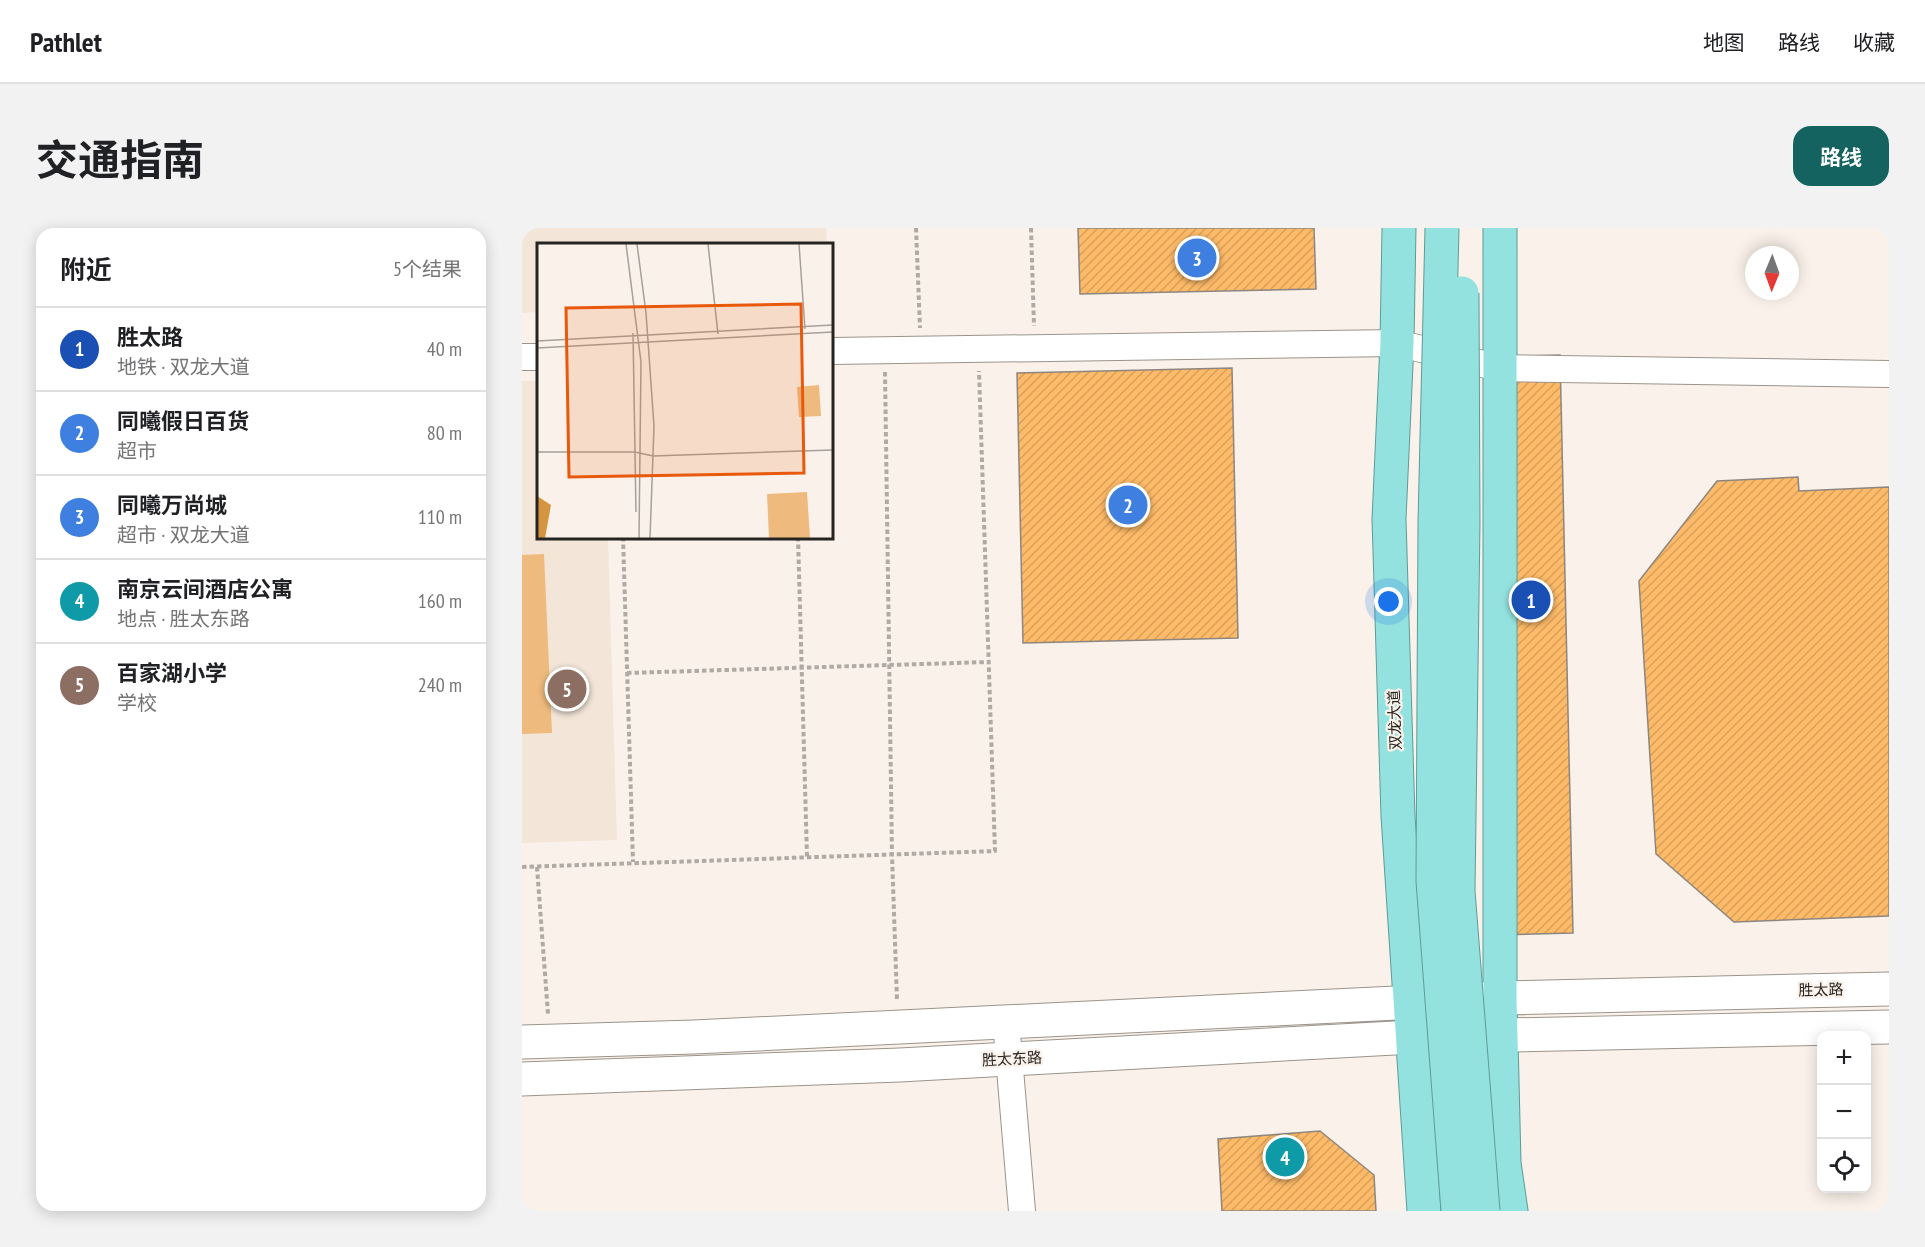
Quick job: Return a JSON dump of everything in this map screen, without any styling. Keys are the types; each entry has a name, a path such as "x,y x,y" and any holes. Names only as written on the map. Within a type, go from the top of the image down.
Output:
{"highway":[{"name":"双龙大道","path":"1400,228 1389,519 1398,816 1424,1211"},
{"path":"1442,228 1435,522 1433,881 1458,1211"},
{"path":"1462,228 1463,523 1458,891 1483,1211"},
{"path":"1500,228 1500,998 1504,1163 1511,1211"}],"main road":[{"name":"胜太路","path":"1500,998 1889,989"},
{"path":"536,1042 898,1028 1500,998"},
{"path":"1502,1035 1889,1027"},
{"name":"胜太东路","path":"522,1079 900,1065 1413,1037 1502,1035"}],"street":[{"path":"832,351 1397,343 1499,368 1889,374"},
{"path":"1006,1022 1022,1211"}],"path":[{"path":"916,228 921,350"},
{"path":"1030,228 1034,348"},
{"path":"522,867 994,851 979,348"},
{"path":"884,350 892,855 898,1028"},
{"path":"623,538 633,862"},
{"path":"798,538 807,857"},
{"path":"627,673 988,662"},
{"path":"536,1042 537,867"}],"shaded area":[{"path":"522,228 826,228 827,243 537,243 537,312 522,313"},
{"path":"522,381 537,381 537,538 608,538 617,840 522,843"},
{"path":"544,554 552,733 522,734 522,555"}],"building":[{"path":"1078,228 1314,228 1316,289 1080,294"},
{"path":"1560,355 1573,933 1498,935 1485,357"},
{"path":"1232,368 1238,638 1023,643 1017,373"},
{"path":"1798,477 1799,491 1889,487 1889,916 1734,922 1656,854 1639,581 1717,481"},
{"path":"1320,1131 1374,1175 1376,1211 1222,1211 1218,1139"}],"place":[{"name":"同曦万尚城","path":"1197,258"},
{"name":"同曦假日百货","path":"1128,505"},
{"name":"胜太路","path":"1531,600"},
{"name":"百家湖小学","path":"567,689"},
{"name":"南京云间酒店公寓","path":"1285,1157"}]}
